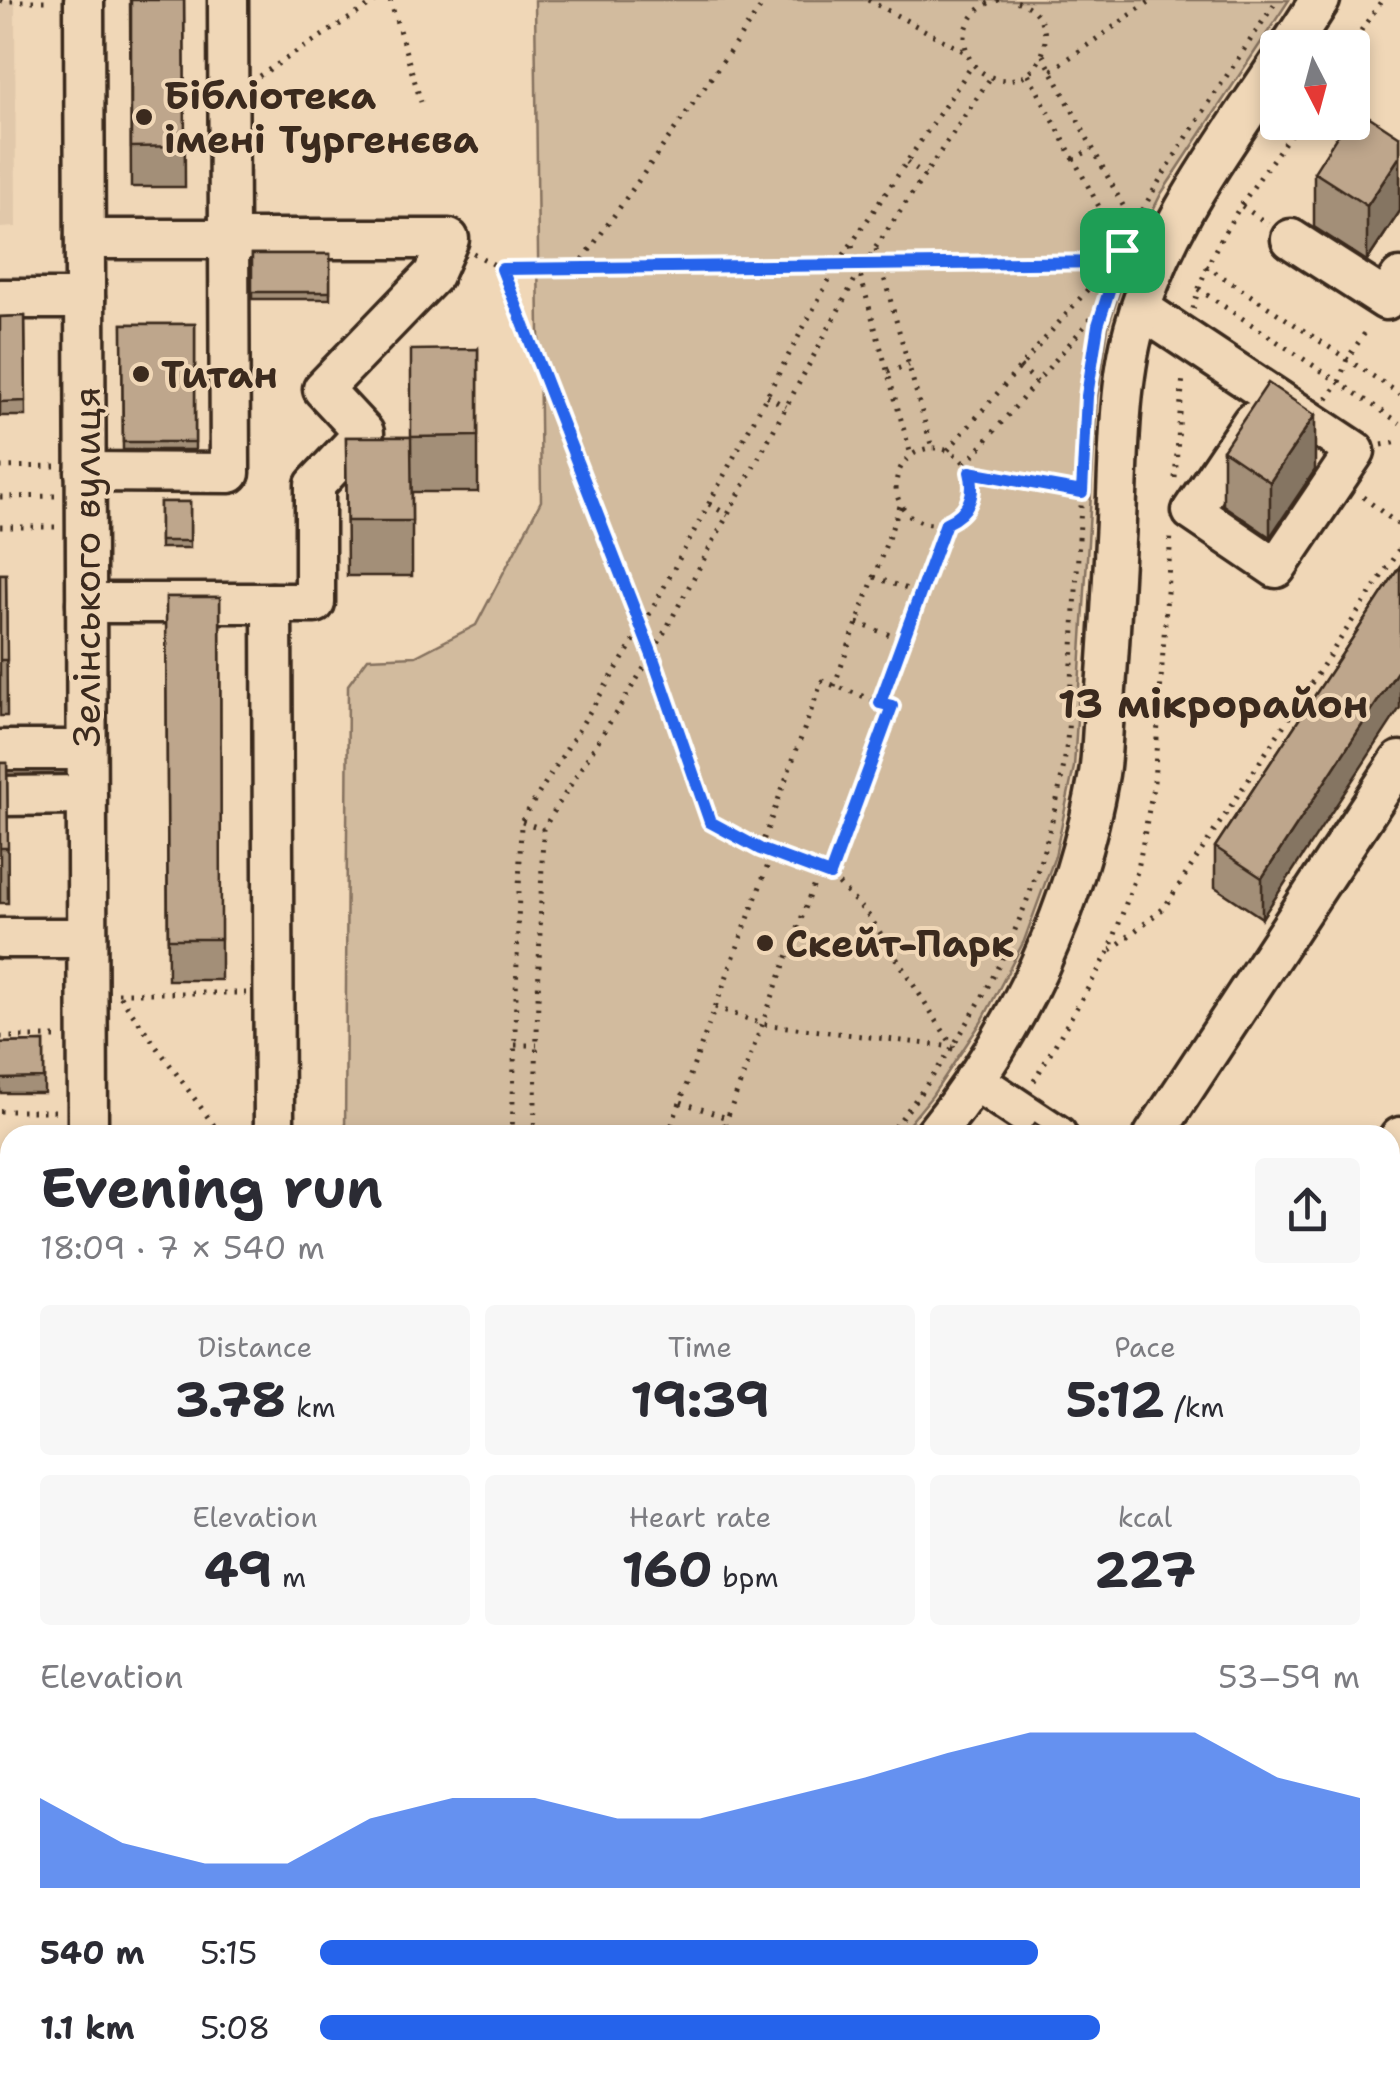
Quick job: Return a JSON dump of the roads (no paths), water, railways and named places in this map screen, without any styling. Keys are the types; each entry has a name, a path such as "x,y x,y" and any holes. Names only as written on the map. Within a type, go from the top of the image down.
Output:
{"street":[{"name":"Зелінського вулиця","path":"84,0 85,299 70,469 86,604 88,1125"},
{"path":"70,469 230,473 228,0"},
{"path":"1301,30 1320,0"},
{"path":"1122,307 1156,261 1184,207 1260,94"},
{"path":"84,239 449,240 398,338 323,389 364,433 315,485 315,603 86,604"},
{"path":"1291,239 1393,290"},
{"path":"0,300 85,299"},
{"path":"1122,307 1270,394 1355,451 1276,568 1192,512 1270,394"},
{"path":"943,1125 1005,1034 1048,951 1079,863 1099,772 1123,400 1133,333 1122,307"},
{"path":"272,603 274,1125"},
{"path":"0,750 86,750"},
{"path":"1161,1125 1400,761"},
{"path":"0,796 86,795"},
{"path":"0,938 87,938"},
{"path":"974,1080 1042,1125"}],"place":[{"name":"Бібліотека імені Тургенєва","path":"144,117"},
{"name":"Титан","path":"141,374"},
{"name":"Скейт-Парк","path":"765,943"}],"district":[{"name":"13 мікрорайон","path":"1213,704"}]}
